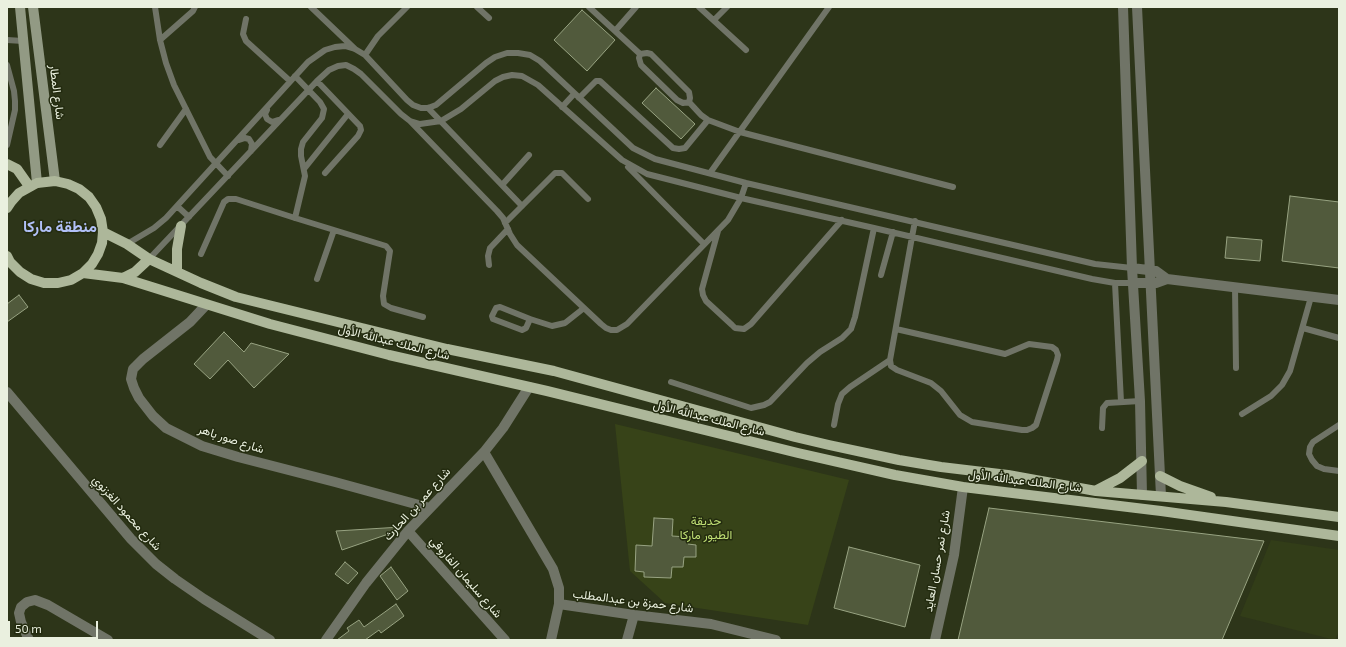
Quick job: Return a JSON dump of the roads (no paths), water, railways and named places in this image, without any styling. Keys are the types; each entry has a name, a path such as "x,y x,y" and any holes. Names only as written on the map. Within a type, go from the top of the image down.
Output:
{"main road":[{"path":"7,164 17,169 33,185"},
{"path":"7,208 19,193 33,185 55,181 68,184 79,189 89,197 96,207 101,219 103,232 102,243 92,264 72,280 58,283 44,283 31,279 20,272 10,262 7,256"},
{"path":"177,272 177,249 181,226"},
{"name":"شارع الملك عبدالله الأول","path":"103,232 126,244 149,259 177,272 214,288 259,303 447,349 554,370 802,439 899,460 1008,474 1096,491 1226,502 1339,517"},
{"path":"123,278 135,272 149,259"},
{"name":"شارع الملك عبدالله الأول","path":"83,272 123,278 270,324 382,353 895,475 963,487 1142,509 1339,536"},
{"path":"1096,491 1120,478 1142,461"},
{"path":"1160,476 1180,486 1226,502"},
{"path":"1142,495 1142,509"},
{"path":"1161,496 1161,512"}],"street":[{"path":"20,7 33,185"},
{"name":"شارع المطار","path":"33,7 55,181"},
{"path":"1122,7 1132,268 1140,401 1142,495"},
{"path":"1137,7 1161,496"},
{"path":"1132,268 1156,271 1167,279"},
{"path":"1133,282 1150,283 1167,279 1339,300"},
{"name":"شارع صور باهر","path":"206,305 190,322 143,358 134,369 132,379 134,388 139,398 157,420 166,428 196,443 231,455 430,508"},
{"name":"شارع عمر بن الحارث","path":"326,640 366,584 408,531 484,452 503,428 529,387"},
{"name":"شارع محمود الغزنوي","path":"7,392 131,539 156,564 204,599 270,640"},
{"path":"1140,401 1156,400"},
{"name":"شارع حمزة بن عبدالمطلب","path":"484,452 553,569 559,588 559,604 711,624 776,640"},
{"name":"شارع نمر حسان العايد","path":"936,640 954,555 963,487"},
{"name":"شارع سليمان الفاروقي","path":"408,531 504,640"},
{"path":"29,640 21,622 19,613 21,607 27,602 35,600 48,605 108,640"},
{"path":"551,640 559,604"},
{"path":"627,640 634,615"}],"lane":[{"path":"155,7 160,40 174,85 206,149 216,164 228,176"},
{"path":"160,40 193,11 195,7"},
{"path":"311,7 355,49 365,55 413,105 420,108 428,108 444,100 486,63 496,57 507,53 530,55 540,61 623,140 654,160 1095,264 1132,268"},
{"path":"365,55 378,36 407,7"},
{"path":"477,7 489,18"},
{"path":"589,7 640,54"},
{"path":"615,31 636,7"},
{"path":"699,7 746,50"},
{"path":"714,20 727,7"},
{"path":"710,173 829,7"},
{"path":"246,19 243,34 246,41 290,81"},
{"path":"7,40 23,41"},
{"path":"126,244 154,228 177,206 238,141 308,62 325,50 335,47 345,46 355,49"},
{"path":"640,54 647,53 653,57 689,92 689,102 708,120 740,132 954,187"},
{"path":"640,54 639,58 641,65 677,100 683,103 689,102"},
{"path":"7,65 14,92 15,110 7,145"},
{"path":"149,259 308,89 329,70 338,66 346,65 354,69 410,121 497,211 517,245 606,328 611,330 622,328 728,220 741,198 746,182"},
{"path":"410,121 420,124 441,121 461,109 495,81 512,75 522,76 538,85 622,160 704,244"},
{"path":"295,76 323,105 324,114 303,142 301,149 304,169 304,183 295,218"},
{"path":"317,80 360,126 360,133 325,173"},
{"path":"562,107 596,81 600,81 673,148 679,150 685,148 708,120"},
{"path":"268,106 265,114 267,119 272,122 280,119"},
{"path":"160,145 186,108"},
{"path":"428,108 522,206"},
{"path":"304,169 348,114"},
{"path":"238,141 245,138 249,139 252,144 251,151"},
{"path":"502,185 529,155"},
{"path":"622,160 647,174 741,198 842,220 1092,280 1115,283 1133,282"},
{"path":"489,264 488,256 490,248 522,206 552,175 558,172 562,173 588,198"},
{"path":"201,254 224,202 228,199 236,199 386,246 389,248 390,254 383,296 384,304 391,308 423,317"},
{"path":"177,206 189,217"},
{"path":"719,229 702,289 703,295 706,301 716,311 735,328 740,329 748,327 751,324 842,220"},
{"path":"896,329 1006,354 1029,344 1052,347 1056,350 1058,355 1036,424 1027,430 978,424 966,419 936,387 925,380 894,369 890,363 915,221"},
{"path":"671,382 751,408 764,406 770,402 807,363 820,352 842,338 851,329 855,317 874,228"},
{"path":"317,279 334,230"},
{"path":"882,275 893,232"},
{"path":"1115,283 1121,402"},
{"path":"1235,287 1236,368"},
{"path":"1242,414 1271,396 1282,384 1290,371 1311,297"},
{"path":"530,319 526,328 522,330 493,319 492,316 495,309 498,307 552,326 565,323 584,308"},
{"path":"1303,328 1339,338"},
{"path":"834,425 838,404 842,394 890,360"},
{"path":"1102,428 1102,412 1104,405 1110,402 1140,401"},
{"path":"1339,425 1313,442 1309,454 1317,466 1324,469 1339,471"}],"district":[{"name":"منطقة ماركا","path":"60,227"}],"park label":[{"name":"حديقة الطيور ماركا","path":"706,528"}]}
